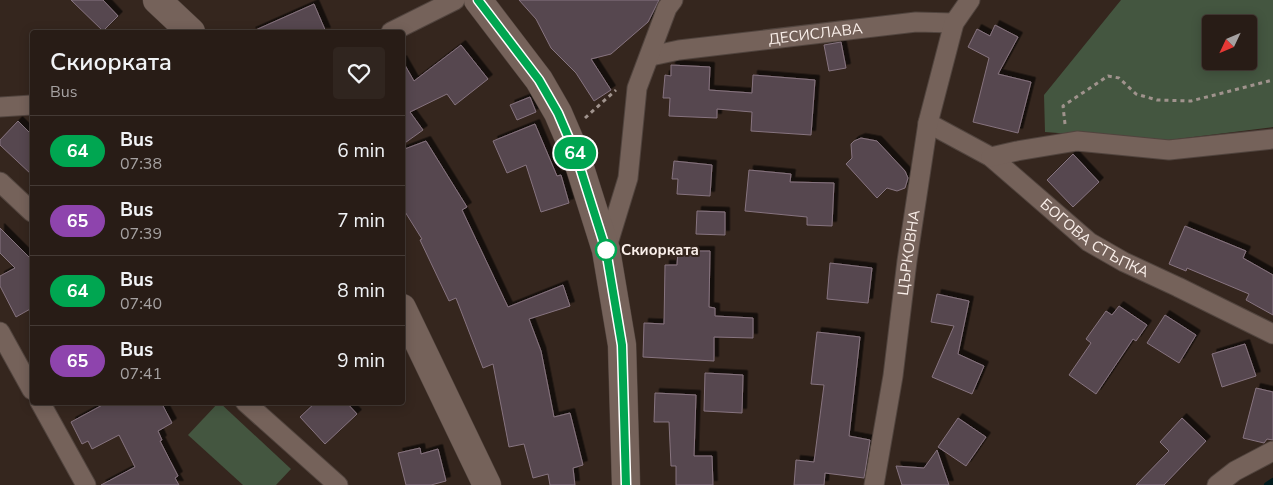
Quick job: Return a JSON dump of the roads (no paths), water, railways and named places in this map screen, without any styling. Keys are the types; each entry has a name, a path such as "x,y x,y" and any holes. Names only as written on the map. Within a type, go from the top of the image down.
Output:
{"main road":[{"path":"157,0 189,30"},
{"path":"478,0 539,80 558,113 576,155 606,250 622,345 626,485"},
{"path":"405,314 488,485"}],"street":[{"path":"395,30 455,0"},
{"path":"606,250 628,178 637,88 672,0"},
{"path":"954,23 970,0"},
{"name":"ДЕСИСЛАВА","path":"651,56 679,50 916,22 954,23"},
{"name":"ЦЪРКОВНА","path":"874,485 893,376 907,261 928,123 954,23"},
{"path":"0,107 30,105"},
{"name":"БОГОВА СТЪПКА","path":"928,123 991,157 1089,242 1124,262 1273,334"},
{"path":"991,157 1077,140 1169,150 1273,140"},
{"path":"0,182 30,210"},
{"path":"0,332 30,386"},
{"path":"42,405 86,485"},
{"path":"249,405 338,485"},
{"path":"1217,485 1235,471 1273,451"}],"waterway":[{"path":"1267,485 1273,481"}],"place":[{"name":"Скиорката","path":"606,250"}]}
